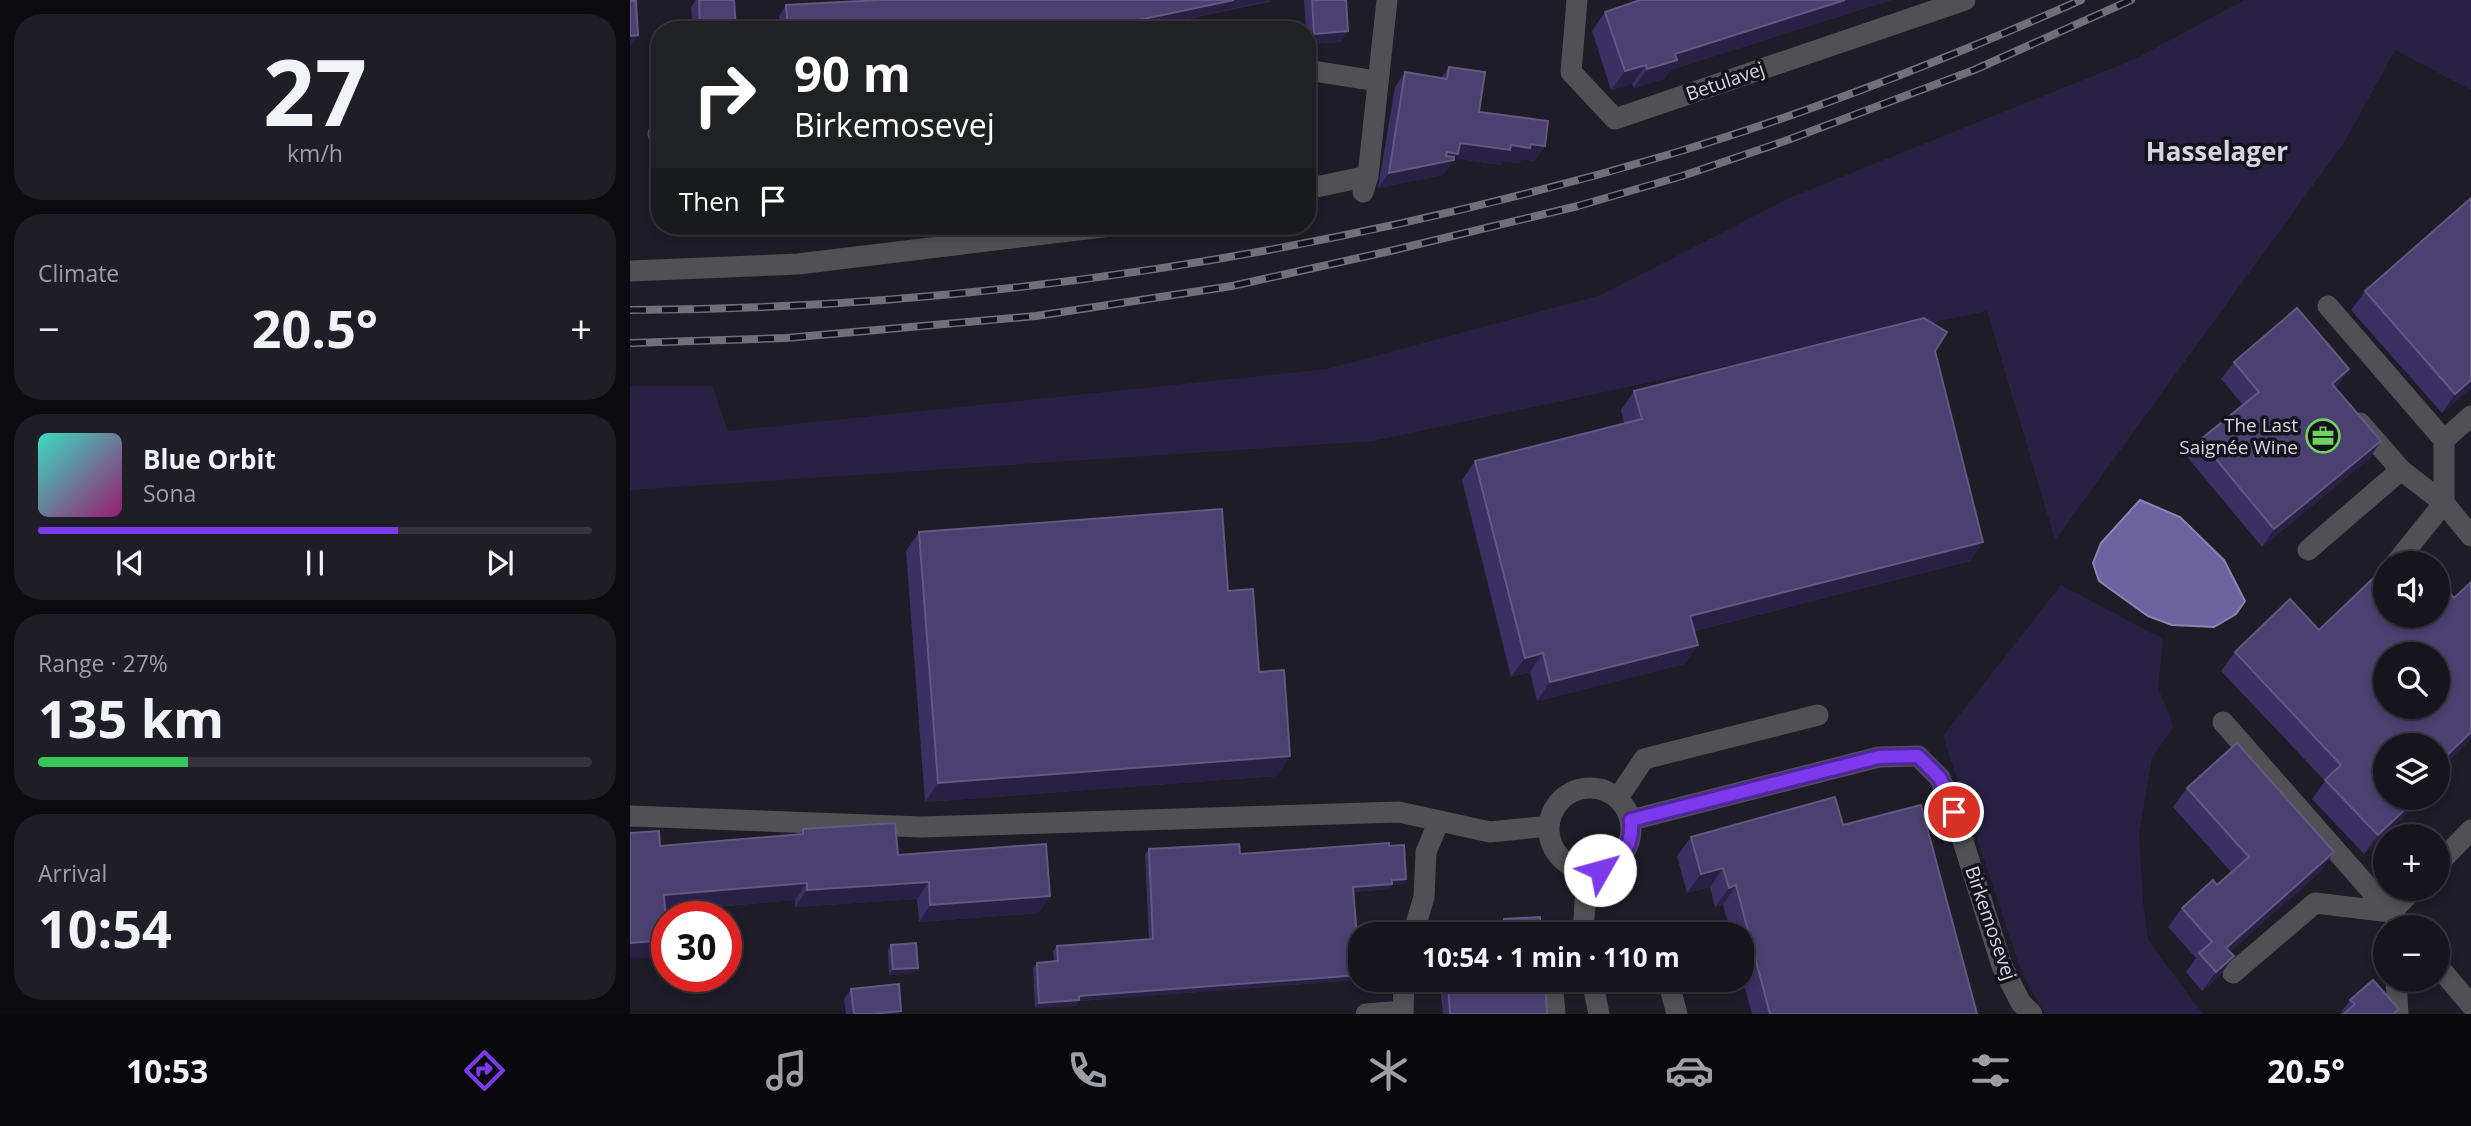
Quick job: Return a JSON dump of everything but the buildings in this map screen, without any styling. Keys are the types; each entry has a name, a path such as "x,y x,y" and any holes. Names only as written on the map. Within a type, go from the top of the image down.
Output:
{"street":[{"path":"1316,188 1366,184 1387,0"},
{"name":"Betulavej","path":"1577,0 1571,72 1615,118 1965,0"},
{"path":"1316,71 1377,81"},
{"path":"630,271 798,264 1037,235"},
{"path":"2328,306 2444,440 2444,503 2405,551"},
{"path":"2345,405 2400,471 2444,503 2471,536"},
{"path":"2444,440 2471,416"},
{"path":"2308,550 2400,471"},
{"path":"1618,798 1644,759 1818,715"},
{"path":"2223,722 2390,915"},
{"name":"Birkemosevej","path":"1631,820 1879,757 1918,756 1940,778 1954,812 2003,966 2021,1003 2032,1014"},
{"path":"1581,788 1607,791 1618,798 1631,820 1629,846 1622,857 1600,870 1574,868 1563,861 1549,839 1552,813 1569,793 1581,788"},
{"path":"630,816 922,827 1399,813 1490,832 1549,826"},
{"path":"1417,922 1424,897 1426,852 1440,821"},
{"path":"2450,852 2471,830"},
{"path":"1584,922 1587,871"},
{"path":"2233,973 2315,903 2373,917"},
{"path":"2450,981 2471,1005"},
{"path":"1366,1014 1403,1012 1404,992"},
{"path":"1553,992 1555,1014"},
{"path":"1594,992 1599,1014"},
{"path":"1671,992 1677,1014"},
{"path":"2397,992 2398,1014"}],"shaded area":[{"path":"2244,0 2471,0 2471,90 2395,50 2345,141 2055,540 1987,311 1373,441 630,490 630,386 712,386 728,431 1327,369 1601,295 1789,198 2135,59"},
{"path":"2140,500 2180,517 2224,560 2245,601 2236,614 2214,627 2172,625 2148,616 2099,581 2093,563 2101,543"},
{"path":"2061,585 2163,639 2158,688 2174,726 2152,758 2139,834 2143,902 2148,940 2203,1014 2045,1014 2022,974 1943,736"}],"railway":[{"path":"630,310 762,307 895,299 1026,286 1158,269 1418,220 1674,153 1778,120 1931,63 2081,0"},
{"path":"630,343 786,338 1036,316 1232,286 1390,251 1578,206 1682,176 1785,141 1974,70 2131,0"}],"place":[{"name":"The Last Saignée Wine","path":"2323,436"}],"district":[{"name":"Hasselager","path":"2217,152"}],"route":[{"path":"1600,870 1622,857 1629,846 1631,820 1879,757 1918,756 1940,778 1954,812"}]}
